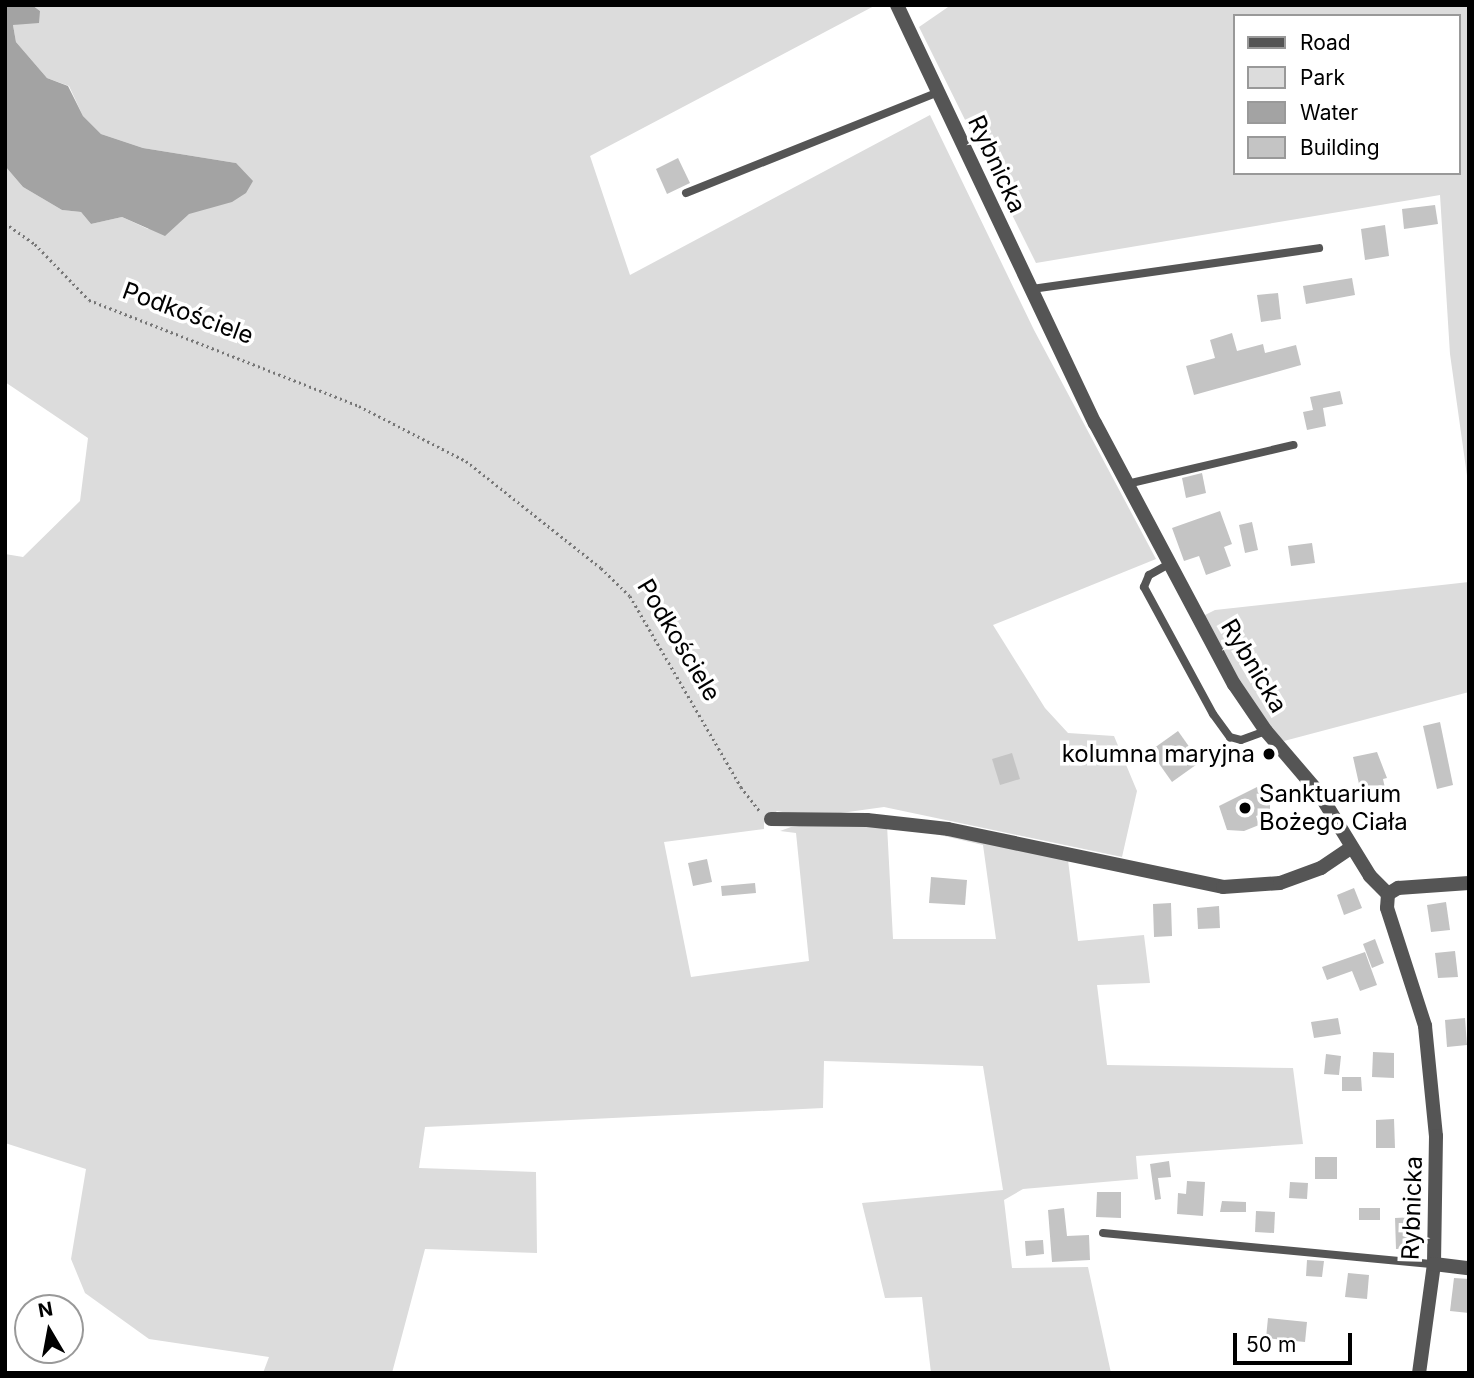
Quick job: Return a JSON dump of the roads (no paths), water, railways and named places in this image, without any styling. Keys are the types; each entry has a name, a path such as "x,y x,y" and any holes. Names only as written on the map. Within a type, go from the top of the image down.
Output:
{"street":[{"name":"Rybnicka","path":"897,5 1127,484 1234,684 1266,731 1292,756 1352,847 1388,894 1388,913 1425,1026 1432,1077 1434,1264 1419,1373"},
{"path":"771,819 867,820 948,829 1234,888 1263,887 1300,876 1352,847"},
{"path":"1388,894 1405,887 1469,883"},
{"path":"1434,1264 1469,1268"}],"lane":[{"path":"686,194 938,92"},
{"path":"1032,289 1319,247"},
{"path":"1127,484 1293,445"},
{"path":"1169,564 1149,575 1144,587 1213,714 1230,737 1241,740 1266,731"},
{"path":"1103,1233 1434,1264"}],"water":[{"path":"5,5 32,5 40,11 39,23 13,25 16,42 47,78 68,86 83,116 101,134 143,148 236,163 253,181 246,193 232,202 189,214 165,236 122,217 91,224 81,212 62,210 23,187 5,166"}],"place":[{"name":"kolumna maryjna","path":"1269,754"},
{"name":"Sanktuarium Bożego Ciała","path":"1245,808"}]}
